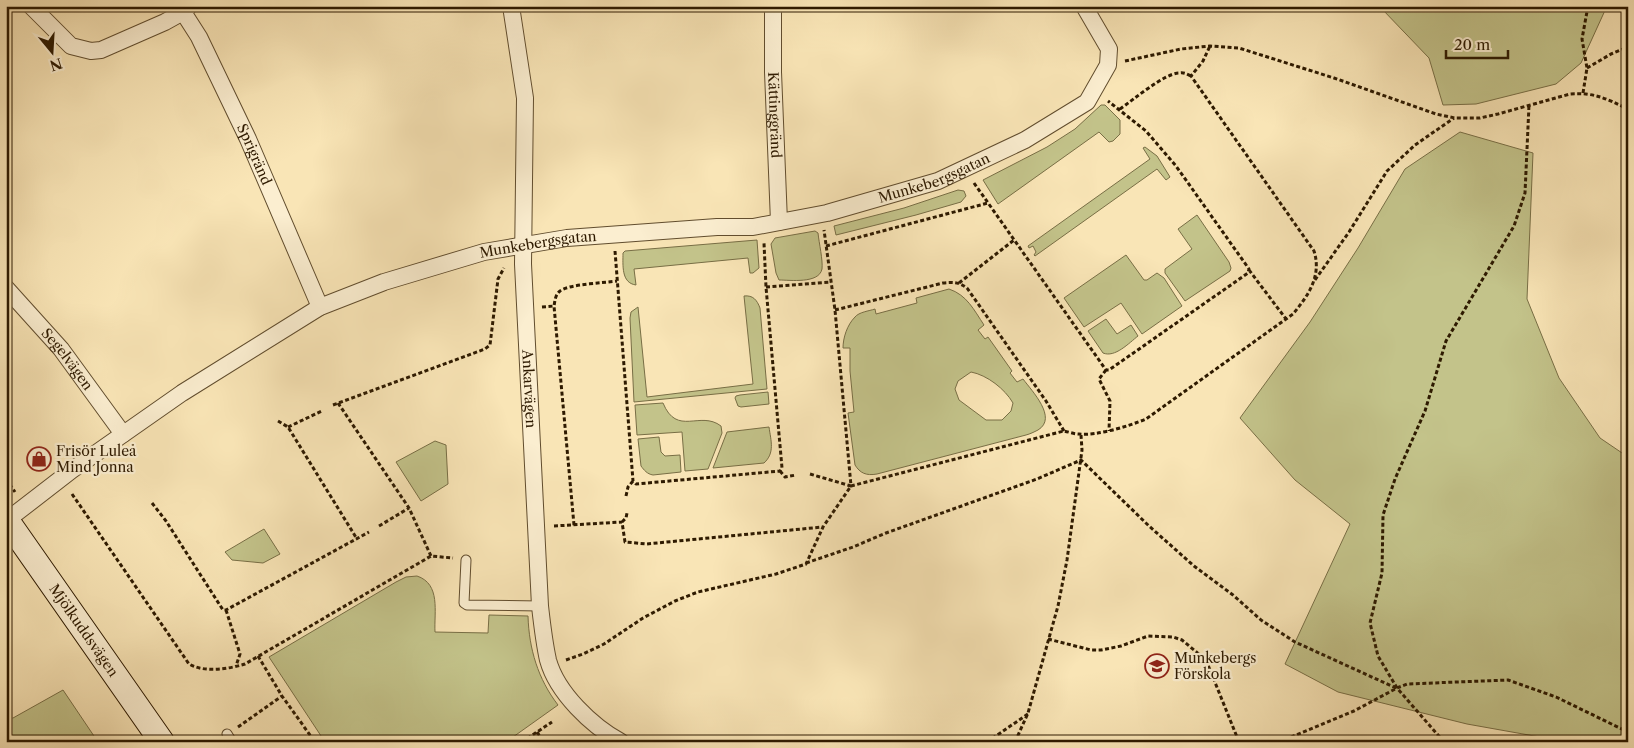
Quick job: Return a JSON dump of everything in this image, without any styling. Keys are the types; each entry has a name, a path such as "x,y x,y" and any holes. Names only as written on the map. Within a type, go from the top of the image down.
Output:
{"street":[{"path":"31,6 71,46 91,51 101,50 165,22 186,9"},
{"name":"Ankarvägen","path":"512,6 525,98 522,245 530,427 543,633 550,665 576,707 608,735 621,742"},
{"name":"Kättinggränd","path":"773,6 773,72 779,222"},
{"path":"1084,6 1109,49 1106,70"},
{"name":"Sprigränd","path":"186,9 248,139 320,307"},
{"name":"Munkebergsgatan","path":"7,520 65,475 182,393 320,307 384,282 484,252 567,238 717,227 753,227 827,213 938,181 1025,140 1087,102 1106,70"},
{"name":"Segelvägen","path":"6,288 61,349 123,434"},
{"name":"Mjölkuddsvägen","path":"7,520 162,742"}],"lane":[{"path":"466,560 464,602 467,605 540,606"}],"path":[{"path":"1583,93 1587,68 1582,39 1588,6"},
{"path":"1191,76 1203,61 1210,46"},
{"path":"1106,70 1182,49 1210,46 1239,48 1436,114 1455,118 1480,118 1570,94 1583,93 1604,98 1628,109"},
{"path":"1587,68 1611,54 1628,47"},
{"path":"1120,109 1163,78 1177,72 1191,76 1314,251 1316,264 1314,282"},
{"path":"1104,98 1146,130 1176,166 1286,320"},
{"path":"1444,742 1397,688 1378,656 1370,623 1382,573 1383,515 1395,479 1425,411 1446,341 1514,226 1525,193 1529,105"},
{"path":"810,474 851,486 1064,431 1081,435 1109,431 1146,419 1293,314 1305,300 1314,282 1349,232 1387,171 1415,145 1455,118"},
{"path":"973,181 1106,370"},
{"path":"826,246 988,203"},
{"path":"806,564 823,527 851,486 835,310 824,227"},
{"path":"764,237 766,287 782,468 780,471"},
{"path":"959,283 1014,240"},
{"path":"615,249 633,481 628,487 626,496"},
{"path":"334,405 485,349 490,345 498,279 506,265"},
{"path":"1109,431 1110,401 1099,379 1106,370 1109,370 1248,273 1249,269"},
{"path":"574,525 554,306 555,299 559,291 568,287 617,281"},
{"path":"766,287 831,282"},
{"path":"835,310 943,283 959,283 967,288 1046,401 1064,431"},
{"path":"338,403 409,508 431,556"},
{"path":"288,428 322,411"},
{"path":"278,421 288,428 357,539"},
{"path":"1015,742 1028,713 1058,606 1067,560 1081,460 1081,435"},
{"path":"1081,460 1149,526 1194,566 1233,595 1261,620 1295,642 1397,688"},
{"path":"550,665 583,654 604,644 643,618 675,601 698,592 776,574 806,564 1038,479 1081,460"},
{"path":"633,481 636,484 780,471"},
{"path":"780,471 785,477 796,475"},
{"path":"70,491 189,664 197,668 205,669 245,664 431,556 466,560"},
{"path":"152,503 223,610 226,610 240,654 236,666"},
{"path":"379,526 409,508"},
{"path":"550,526 622,522 626,518 627,513"},
{"path":"622,522 625,542 647,544 823,527"},
{"path":"226,610 369,532"},
{"path":"1048,639 1091,650 1122,646 1153,636 1173,637 1186,642 1206,660 1239,742"},
{"path":"258,656 282,696 315,742"},
{"path":"1279,742 1354,711 1408,684 1508,680 1556,697 1628,732"},
{"path":"230,738 282,696"},
{"path":"987,742 1028,713"},
{"path":"522,742 552,722"},
{"path":"537,732 544,742"}],"green space":[{"path":"1378,6 1607,6 1581,63 1556,84 1476,104 1443,105 1429,58"},
{"path":"1101,105 1105,105 1120,120 1120,134 1113,141 1109,142 1099,132 998,204 983,180 1047,147 1075,129"},
{"path":"1460,132 1533,153 1527,299 1559,378 1600,438 1628,457 1628,742 1568,742 1467,724 1338,692 1285,664 1350,524 1295,480 1240,418 1310,322 1358,248 1405,169"},
{"path":"1145,147 1157,156 1170,177 1166,180 1157,169 1034,255 1036,252 1033,246 1029,248 1028,246 1150,159 1143,148"},
{"path":"958,190 964,191 966,196 961,202 836,235 834,226 904,208"},
{"path":"1197,215 1229,262 1231,268 1230,271 1185,301 1165,273 1165,269 1192,249 1178,229"},
{"path":"815,231 818,233 821,256 822,269 820,274 804,280 779,280 771,244 775,238"},
{"path":"757,240 759,268 753,273 750,273 748,258 634,269 636,285 631,284 625,277 623,253 625,251"},
{"path":"1126,255 1144,280 1157,273 1164,278 1182,306 1142,334 1121,303 1084,327 1064,298"},
{"path":"949,289 961,295 984,325 978,330 985,339 988,337 1012,371 1010,373 1017,382 1023,379 1032,390 1041,404 1045,419 1043,425 1038,430 1028,435 870,475 861,472 855,465 848,413 854,412 850,348 843,348 845,336 850,324 859,314 875,309 876,314 917,303 916,298","holes":["971,372 995,383 1013,403 1011,411 1002,420 986,420 959,400 955,389 958,381"]},
{"path":"744,296 750,296 754,299 760,308 767,389 634,402 630,318 631,312 638,307 647,397 753,384"},
{"path":"1106,319 1117,334 1131,325 1138,336 1117,352 1103,353 1088,331"},
{"path":"768,392 769,404 741,407 738,406 735,398 740,395"},
{"path":"663,403 675,419 682,421 705,420 721,426 722,433 708,469 685,471 682,432 637,435 635,405"},
{"path":"769,427 771,451 764,463 713,468 727,432"},
{"path":"659,437 661,452 665,456 680,455 681,472 653,475 647,473 641,466 638,439"},
{"path":"435,441 446,445 448,484 421,501 396,462"},
{"path":"264,529 280,554 263,563 232,560 225,552"},
{"path":"417,576 430,585 433,592 435,600 435,632 488,633 489,615 528,616 530,640 536,663 545,685 558,705 506,742 325,742 269,657 396,582 406,577"},
{"path":"63,690 98,742 6,742 6,719 13,718"}],"place":[{"name":"Frisör Luleå Mind Jonna","path":"39,459"},
{"name":"Munkebergs Förskola","path":"1157,666"}]}
